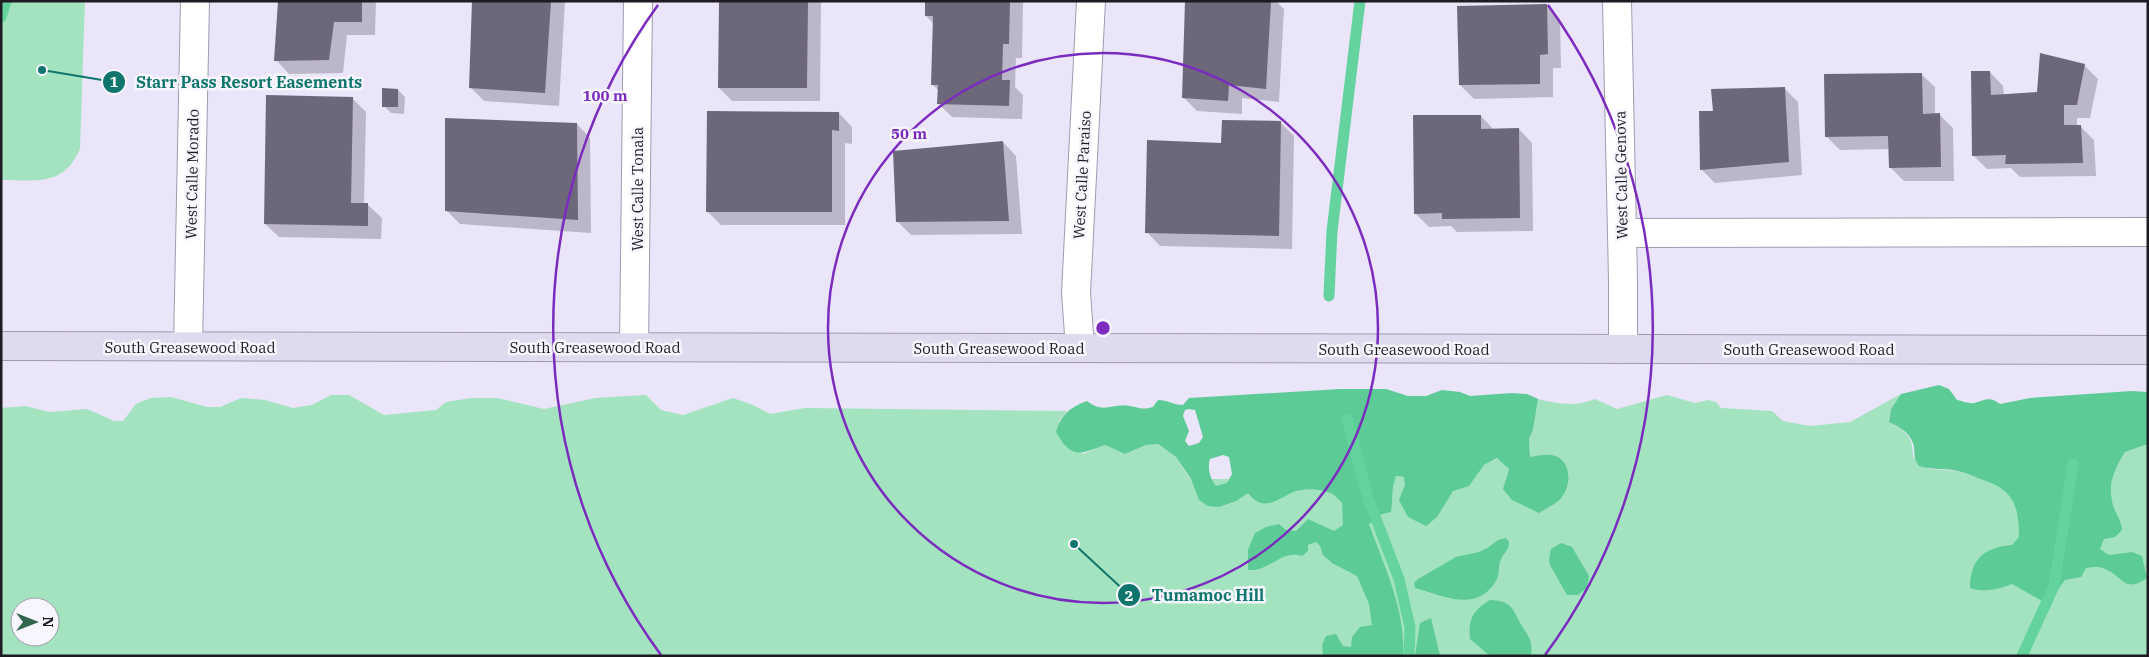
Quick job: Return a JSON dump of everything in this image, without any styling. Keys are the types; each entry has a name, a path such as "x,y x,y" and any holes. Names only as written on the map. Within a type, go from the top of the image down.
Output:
{"main road":[{"name":"South Greasewood Road","path":"1,346 2148,350"}],"street":[{"name":"West Calle Morado","path":"188,346 195,1"},
{"name":"West Calle Tonala","path":"634,347 638,1"},
{"name":"West Calle Paraiso","path":"1080,348 1076,292 1091,1"},
{"name":"West Calle Genova","path":"1617,1 1623,349"},
{"path":"1622,233 2148,232"}],"green space":[{"path":"1,1 85,1 80,149 66,170 48,179 1,180"},
{"path":"1939,385 1949,389 1957,400 1968,403 1987,399 2000,404 2030,398 2132,391 2148,392 2148,444 2125,452 2112,478 2112,500 2122,530 2115,537 2104,539 2100,549 2109,555 2132,552 2142,556 2147,578 2133,584 2128,584 2103,568 2086,568 2081,577 2065,580 2052,598 2042,601 2012,584 1991,590 1970,588 1973,570 1980,557 1986,552 2002,546 2012,545 2019,537 2018,515 2012,499 2007,493 1991,483 1958,471 1919,466 1915,457 1913,443 1909,436 1889,422 1891,409 1901,394"},
{"path":"1340,389 1386,389 1408,396 1426,396 1442,390 1460,392 1470,396 1512,393 1527,394 1538,399 1533,430 1529,439 1530,457 1548,455 1558,457 1563,461 1568,473 1567,486 1557,502 1539,513 1512,500 1503,489 1509,469 1497,458 1484,465 1469,486 1453,491 1437,517 1426,526 1408,517 1399,500 1405,485 1404,477 1396,476 1391,512 1382,514 1369,524 1398,605 1403,639 1403,656 1323,656 1322,645 1326,636 1336,634 1343,646 1351,647 1352,637 1360,627 1372,625 1369,604 1357,576 1332,563 1323,555 1320,546 1316,542 1308,545 1308,551 1302,556 1295,555 1281,558 1256,570 1248,570 1248,550 1255,533 1266,527 1279,524 1286,530 1296,531 1308,519 1334,531 1343,525 1342,503 1335,496 1321,490 1305,489 1295,491 1274,502 1264,503 1253,499 1248,493 1236,501 1219,507 1208,506 1199,500 1191,479 1176,457 1158,444 1146,445 1125,454 1105,445 1089,451 1077,452 1067,447 1056,432 1067,412 1087,401 1104,408 1124,405 1143,409 1153,407 1158,400 1183,405 1189,398","holes":["1185,410 1195,410 1203,437 1199,443 1189,446 1185,441 1189,431 1183,416","1223,455 1229,457 1232,474 1227,483 1216,486 1212,480 1209,462 1210,459"]},
{"path":"1901,394 1891,409 1889,422 1910,439 1913,457 1930,469 1957,471 1987,481 2111,481 2125,452 2148,444 2148,656 1,656 1,408 25,406 49,412 87,409 114,421 123,421 136,404 150,398 171,397 207,407 220,407 241,398 265,400 293,408 312,405 331,395 349,395 384,415 436,410 446,402 471,398 497,398 544,409 595,398 646,395 661,410 683,415 733,398 753,405 770,414 805,408 1067,411 1059,421 1083,454 1105,445 1125,454 1146,445 1158,444 1176,457 1190,479 1394,479 1396,476 1404,477 1484,465 1498,458 1509,468 1506,479 1569,475 1562,463 1554,457 1544,455 1530,457 1529,439 1533,430 1538,399 1566,404 1588,402 1595,399 1617,409 1667,395 1695,403 1708,400 1716,402 1721,408 1772,411 1783,421 1810,426 1850,422"},
{"path":"1506,538 1509,542 1508,547 1500,561 1496,581 1488,591 1479,597 1469,600 1458,600 1415,588 1414,583 1418,579 1456,557 1479,552 1498,540"},
{"path":"1561,543 1572,547 1589,576 1587,588 1578,595 1567,595 1550,565 1551,549"},
{"path":"1490,600 1508,604 1514,611 1530,640 1531,656 1490,656 1470,639 1470,626 1473,616 1479,608"},
{"path":"1431,618 1440,656 1415,656 1420,623"}],"building":[{"path":"278,1 362,1 362,22 334,22 329,60 274,61"},
{"path":"472,1 551,1 545,93 469,88"},
{"path":"719,1 808,1 807,88 718,88"},
{"path":"925,1 1010,1 1009,44 1003,44 1002,80 1010,80 1009,106 937,104 938,85 931,85 933,16 925,16"},
{"path":"1185,1 1271,1 1266,89 1229,85 1228,101 1182,98"},
{"path":"1547,4 1548,54 1540,55 1540,84 1459,85 1457,6"},
{"path":"2040,53 2085,64 2077,105 2064,105 2064,125 2081,125 2083,163 2005,164 2006,155 1972,156 1971,71 1990,71 1991,95 2037,92"},
{"path":"1922,73 1923,114 1940,113 1941,167 1889,168 1888,136 1825,137 1824,74"},
{"path":"1785,87 1789,162 1700,170 1699,111 1713,111 1711,89"},
{"path":"382,88 398,89 398,107 382,107"},
{"path":"266,95 353,97 351,203 368,203 368,226 264,224"},
{"path":"707,111 839,112 839,131 832,130 832,212 706,212"},
{"path":"1413,115 1481,115 1481,129 1519,128 1520,218 1442,219 1442,213 1414,214"},
{"path":"445,118 577,123 578,220 445,211"},
{"path":"1222,120 1281,121 1279,236 1145,233 1147,140 1221,143"},
{"path":"1003,141 1009,221 896,222 893,151"}],"waterway":[{"path":"1,17 6,1"},
{"path":"1329,296 1332,231 1360,1"},
{"path":"1347,419 1368,498 1399,579 1410,627 1409,656"},
{"path":"2022,656 2054,586 2073,464"}],"place":[{"name":"Starr Pass Resort Easements","path":"42,70"},
{"name":"Tumamoc Hill","path":"1074,544"}]}
